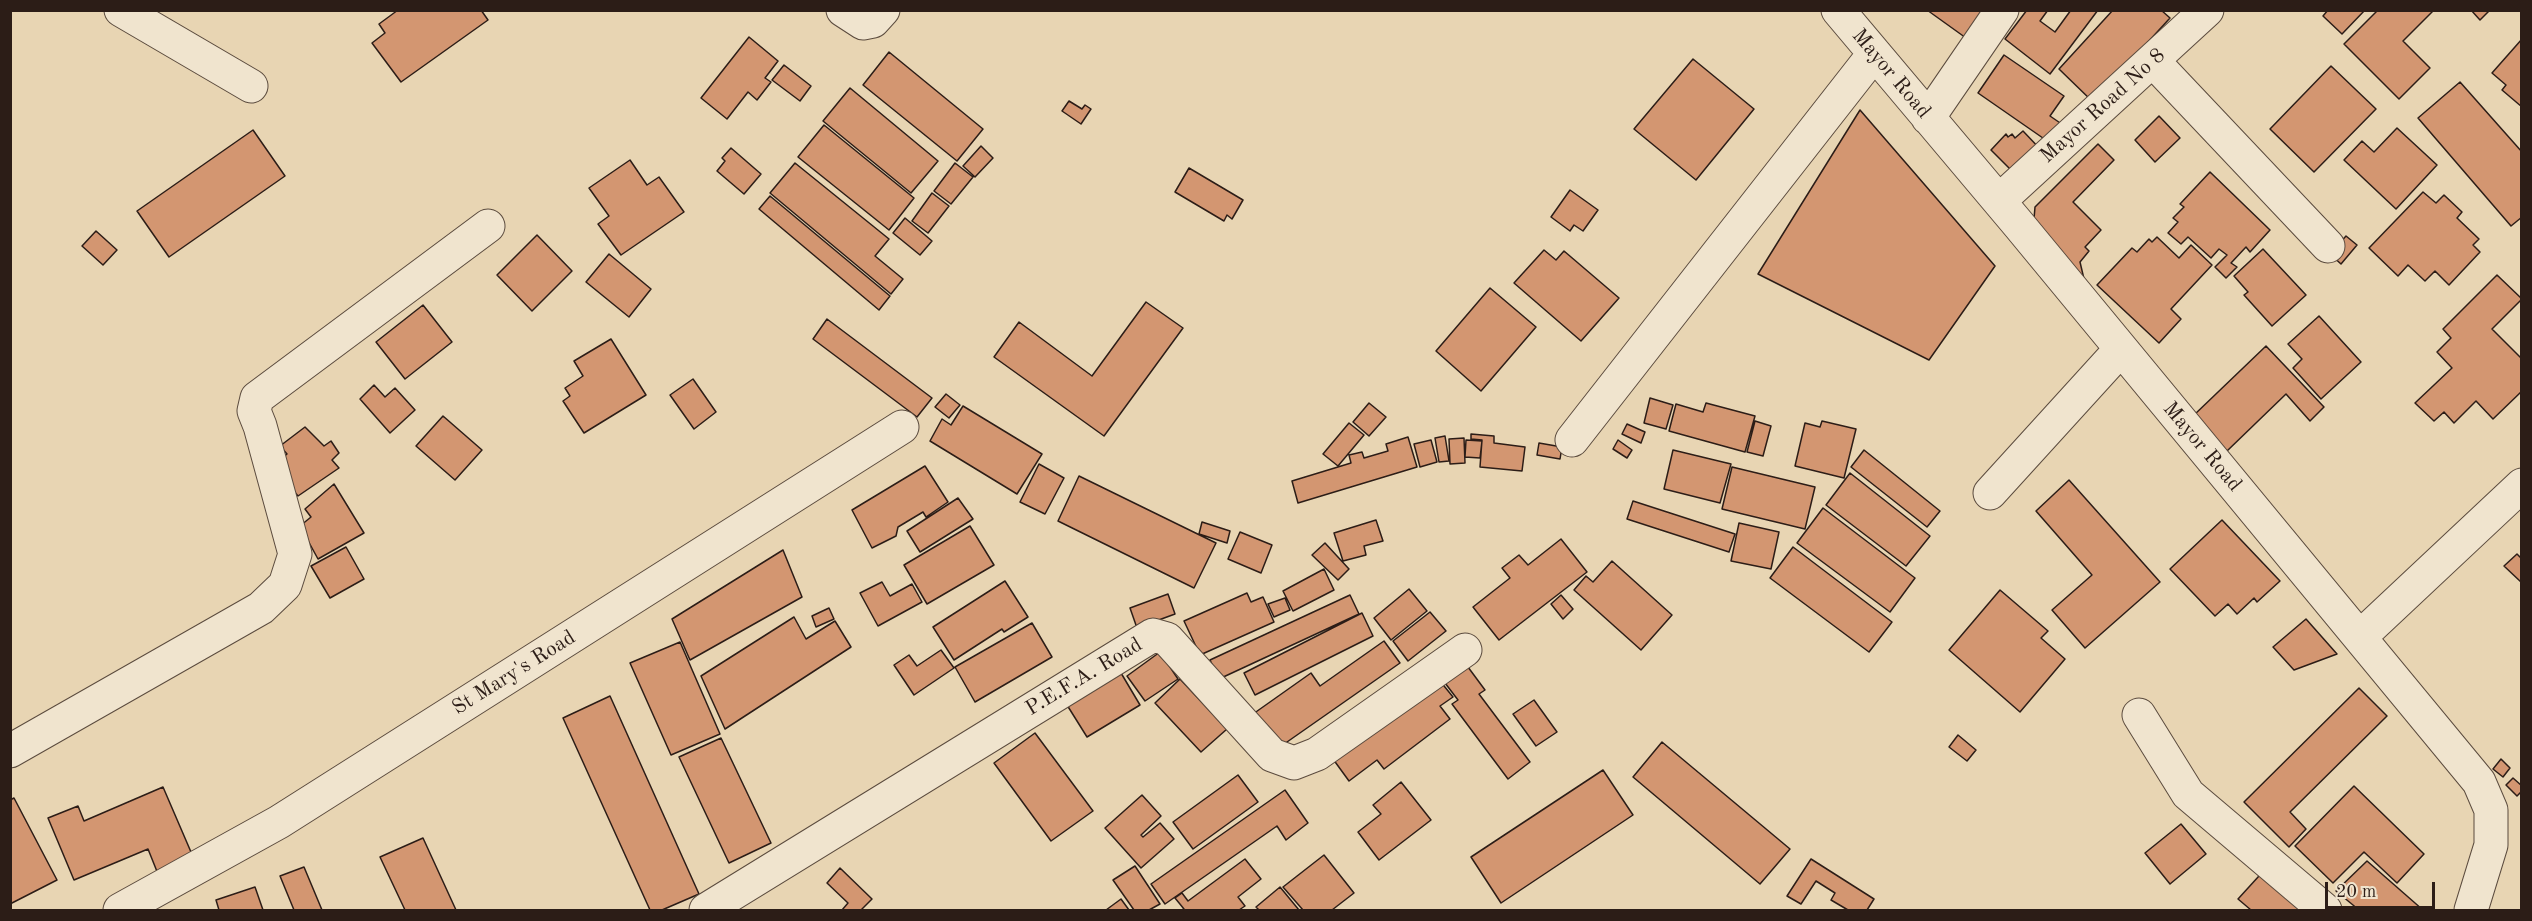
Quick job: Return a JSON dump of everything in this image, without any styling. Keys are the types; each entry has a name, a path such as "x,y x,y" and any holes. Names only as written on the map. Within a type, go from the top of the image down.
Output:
{"street":[{"path":"121,10 251,86"},
{"path":"843,10 863,24 873,21 883,10"},
{"name":"Mayor Road","path":"1838,10 1999,201 2479,782 2491,810 2491,845 2471,910"},
{"path":"1928,118 2002,10"},
{"name":"Mayor Road No 8","path":"1999,201 2207,10"},
{"path":"1572,440 1874,54"},
{"path":"2153,61 2328,246"},
{"path":"10,751 261,608 285,585 295,554 254,411 257,398 488,226"},
{"path":"1990,493 2121,349"},
{"name":"St Mary's Road","path":"120,910 279,822 902,427"},
{"path":"2360,637 2522,485"},
{"name":"P.E.F.A. Road","path":"706,910 1153,635 1167,639 1267,751 1294,763 1317,754 1465,650"},
{"path":"2139,716 2188,794 2325,910"}],"building":[{"path":"398,10 481,10 488,20 401,82 372,43 385,33 379,24"},
{"path":"1927,10 1982,10 1973,43"},
{"path":"2027,10 2048,10 2040,21 2055,32 2071,10 2098,10 2050,74 2005,39"},
{"path":"2113,10 2161,10 2170,18 2093,102 2059,69"},
{"path":"2328,10 2365,10 2342,34 2323,16"},
{"path":"2378,10 2434,10 2403,41 2430,68 2399,99 2344,44"},
{"path":"2471,10 2490,10 2480,20"},
{"path":"749,37 778,61 765,78 771,82 757,100 748,92 727,119 701,98"},
{"path":"2522,39 2522,107 2502,90 2506,85 2492,73"},
{"path":"889,52 983,129 957,161 863,85"},
{"path":"2004,55 2064,96 2050,116 2066,127 2053,145 1978,93"},
{"path":"1693,59 1754,109 1696,180 1634,129"},
{"path":"784,65 811,86 800,101 772,80"},
{"path":"2331,66 2376,109 2314,172 2270,129"},
{"path":"2460,82 2522,152 2522,217 2511,226 2418,118"},
{"path":"850,88 938,161 911,193 823,121"},
{"path":"1069,101 1082,109 1085,105 1091,109 1081,124 1062,111"},
{"path":"1860,110 1995,266 1929,360 1758,274"},
{"path":"2159,116 2180,138 2155,162 2135,140"},
{"path":"824,125 914,198 889,230 798,157"},
{"path":"2397,128 2437,165 2396,209 2344,160 2362,141 2374,152"},
{"path":"253,130 285,176 169,257 137,211"},
{"path":"2023,131 2042,151 2016,175 1991,150 2006,134 2008,137 2012,134 2015,138"},
{"path":"2098,144 2114,160 2073,202 2101,230 2085,247 2089,251 2080,262 2084,279 2034,219 2035,207"},
{"path":"981,146 993,158 975,177 963,166"},
{"path":"731,148 761,174 744,194 717,171 725,161 722,158"},
{"path":"630,160 647,185 659,177 684,212 621,255 598,224 609,216 589,188"},
{"path":"795,163 889,239 875,256 903,279 891,294 770,193"},
{"path":"955,163 973,177 951,204 934,191"},
{"path":"1189,168 1243,200 1232,219 1227,215 1224,221 1175,192"},
{"path":"2210,172 2270,230 2250,252 2246,247 2231,263 2237,267 2226,278 2215,267 2227,255 2219,249 2211,258 2188,237 2181,244 2168,233 2178,222 2173,218 2184,207 2180,204"},
{"path":"1570,190 1598,210 1583,231 1574,225 1570,231 1551,217"},
{"path":"2423,192 2436,203 2444,195 2462,212 2457,218 2479,239 2473,245 2480,252 2449,285 2435,271 2425,281 2408,265 2398,276 2369,248"},
{"path":"932,193 949,206 928,233 912,221"},
{"path":"770,196 890,296 879,310 759,209"},
{"path":"905,218 932,241 920,255 893,233"},
{"path":"96,231 117,250 103,265 82,246"},
{"path":"537,235 572,271 532,311 497,275"},
{"path":"2346,236 2357,245 2341,264 2330,254"},
{"path":"2157,237 2179,258 2191,245 2212,265 2171,309 2181,319 2159,343 2097,285 2132,248 2137,252 2149,239 2152,242"},
{"path":"2263,249 2306,295 2272,326 2244,295 2248,292 2234,276"},
{"path":"1544,250 1556,260 1564,251 1619,298 1581,341 1514,283"},
{"path":"609,254 651,289 629,317 586,282"},
{"path":"2497,275 2522,299 2492,329 2522,359 2522,391 2493,419 2476,401 2454,423 2444,412 2434,421 2415,403 2452,368 2437,352 2451,338 2443,329"},
{"path":"1490,288 1536,327 1481,391 1436,351"},
{"path":"1146,302 1183,328 1104,436 994,357 1019,322 1092,376"},
{"path":"423,305 452,342 405,379 376,342"},
{"path":"2319,316 2361,362 2321,399 2293,368 2302,359 2288,344"},
{"path":"827,319 932,398 917,417 813,339"},
{"path":"611,339 646,395 584,433 563,401 570,396 565,388 583,376 574,361"},
{"path":"2266,346 2324,407 2310,421 2286,394 2227,451 2193,416"},
{"path":"693,379 716,412 694,429 670,395"},
{"path":"374,385 385,397 395,388 415,410 390,433 360,399"},
{"path":"946,394 960,405 949,418 935,407"},
{"path":"1650,398 1673,405 1666,429 1644,423"},
{"path":"1369,403 1386,417 1369,436 1353,422"},
{"path":"1706,403 1755,416 1745,452 1669,431 1676,404 1703,412"},
{"path":"963,406 1042,454 1017,494 930,441 942,419 951,425"},
{"path":"443,416 482,450 455,480 416,446"},
{"path":"1755,421 1771,426 1763,456 1747,452"},
{"path":"1822,421 1856,429 1844,478 1795,466 1805,423 1820,427"},
{"path":"1349,423 1364,435 1338,466 1323,454"},
{"path":"1627,424 1645,432 1641,443 1622,434"},
{"path":"305,427 324,446 331,441 339,453 332,460 339,468 298,496 273,466 287,454 280,446"},
{"path":"1471,434 1494,436 1494,443 1525,447 1522,471 1480,467 1482,440 1471,439"},
{"path":"1445,436 1449,461 1439,462 1435,438"},
{"path":"1408,437 1417,467 1298,503 1292,481 1351,463 1349,455 1362,452 1364,458 1388,451 1386,444"},
{"path":"1464,438 1465,463 1450,464 1449,439"},
{"path":"1431,440 1437,462 1420,467 1414,444"},
{"path":"1466,440 1482,441 1480,458 1465,457"},
{"path":"1618,440 1632,450 1627,458 1613,449"},
{"path":"1539,443 1562,447 1560,459 1537,455"},
{"path":"1673,450 1731,464 1720,503 1664,489"},
{"path":"1864,450 1940,511 1927,527 1851,467"},
{"path":"1039,464 1064,478 1045,514 1020,502"},
{"path":"925,466 948,502 926,517 923,512 898,527 896,536 872,548 852,510"},
{"path":"1732,467 1815,487 1805,529 1722,509"},
{"path":"1850,473 1930,536 1906,566 1826,505"},
{"path":"1079,476 1216,543 1194,588 1058,521"},
{"path":"2069,480 2160,582 2085,648 2052,610 2092,575 2036,511"},
{"path":"334,484 364,533 318,559 300,526 311,517 305,509"},
{"path":"958,498 973,519 920,552 907,531"},
{"path":"1633,501 1735,534 1729,552 1627,519"},
{"path":"1823,508 1915,578 1890,612 1797,543"},
{"path":"1376,520 1383,541 1364,546 1366,555 1343,561 1334,533"},
{"path":"2222,520 2280,581 2257,602 2254,598 2237,614 2228,604 2215,616 2170,569"},
{"path":"1202,522 1230,531 1227,543 1199,534"},
{"path":"1739,523 1779,532 1771,569 1731,561"},
{"path":"970,526 994,565 927,604 904,565"},
{"path":"1240,532 1272,545 1261,573 1228,559"},
{"path":"1561,539 1587,572 1499,640 1473,607 1510,578 1502,568 1519,555 1528,565"},
{"path":"1325,543 1349,569 1338,580 1312,555"},
{"path":"346,547 364,579 330,598 311,566"},
{"path":"1793,547 1892,622 1869,652 1770,578"},
{"path":"783,550 802,597 690,660 672,619"},
{"path":"2517,554 2522,559 2522,583 2504,566"},
{"path":"1612,561 1672,615 1641,650 1574,590 1586,576 1593,582"},
{"path":"1324,569 1334,590 1293,611 1283,591"},
{"path":"1005,581 1028,617 1004,632 1002,629 954,660 933,627"},
{"path":"882,582 890,596 912,584 922,602 878,626 860,593"},
{"path":"1409,589 1427,611 1391,640 1374,618"},
{"path":"2000,590 2048,631 2041,638 2065,659 2020,712 1949,650"},
{"path":"1247,593 1251,602 1263,597 1274,622 1200,655 1184,621"},
{"path":"1168,594 1175,614 1137,628 1130,608"},
{"path":"1350,595 1359,614 1219,679 1210,660"},
{"path":"1561,595 1573,609 1563,619 1551,604"},
{"path":"1285,598 1290,610 1274,617 1268,604"},
{"path":"829,608 834,619 816,627 812,616"},
{"path":"1430,612 1446,631 1408,661 1393,641"},
{"path":"1362,613 1373,636 1255,695 1244,673"},
{"path":"794,617 806,639 835,621 851,647 725,729 701,676"},
{"path":"2306,619 2337,654 2294,670 2273,647"},
{"path":"1032,623 1052,657 975,702 955,667"},
{"path":"1384,641 1400,663 1277,749 1253,714 1311,673 1320,686"},
{"path":"680,642 720,734 671,755 630,663"},
{"path":"941,650 954,668 914,695 894,665 909,655 917,666"},
{"path":"1160,652 1178,679 1145,701 1127,676"},
{"path":"1465,663 1485,690 1479,694 1530,762 1508,779 1452,704 1458,700 1442,679"},
{"path":"1121,673 1140,705 1087,737 1067,705"},
{"path":"1180,679 1227,729 1201,752 1155,703"},
{"path":"1440,681 1453,697 1440,706 1450,719 1384,769 1377,760 1349,781 1333,759"},
{"path":"2359,688 2387,716 2290,812 2306,829 2289,847 2244,802"},
{"path":"610,696 699,894 662,910 650,910 563,718"},
{"path":"1534,700 1557,732 1536,746 1513,714"},
{"path":"1035,733 1093,811 1051,841 994,763"},
{"path":"1958,735 1976,750 1967,761 1949,747"},
{"path":"721,738 771,843 729,863 679,757"},
{"path":"1662,742 1790,849 1760,884 1633,777"},
{"path":"2501,759 2510,768 2503,777 2493,769"},
{"path":"1603,770 1633,815 1501,903 1471,857"},
{"path":"1238,775 1258,802 1193,849 1173,822"},
{"path":"2513,778 2522,786 2522,791 2517,796 2506,785"},
{"path":"1401,782 1431,820 1379,860 1358,832 1381,814 1373,805"},
{"path":"2354,786 2424,854 2397,883 2364,852 2333,883 2295,846"},
{"path":"163,787 194,859 158,874 148,849 74,880 48,818 78,806 84,821"},
{"path":"1285,790 1308,823 1286,840 1277,826 1165,904 1151,884"},
{"path":"1142,795 1161,816 1141,835 1143,837 1160,823 1174,839 1141,868 1105,828"},
{"path":"14,798 57,880 10,904 10,800"},
{"path":"2181,824 2206,854 2170,884 2145,853"},
{"path":"423,838 456,910 405,910 380,857"},
{"path":"1324,855 1354,893 1332,910 1303,910 1283,887"},
{"path":"1245,859 1261,879 1238,897 1245,906 1239,910 1182,910 1184,909 1175,898 1182,893 1188,901"},
{"path":"1811,859 1874,899 1867,910 1848,910 1831,900 1835,893 1816,881 1801,904 1787,896"},
{"path":"2367,861 2423,910 2359,910 2336,891"},
{"path":"2269,865 2318,910 2251,910 2238,899"},
{"path":"1135,866 1160,904 1149,910 1134,910 1113,880"},
{"path":"304,867 322,910 294,910 280,876"},
{"path":"840,868 872,899 861,910 842,910 848,903 827,883"},
{"path":"255,887 263,910 219,910 216,900"},
{"path":"1280,887 1299,910 1259,910 1256,907"},
{"path":"1121,899 1129,910 1106,910"}]}
